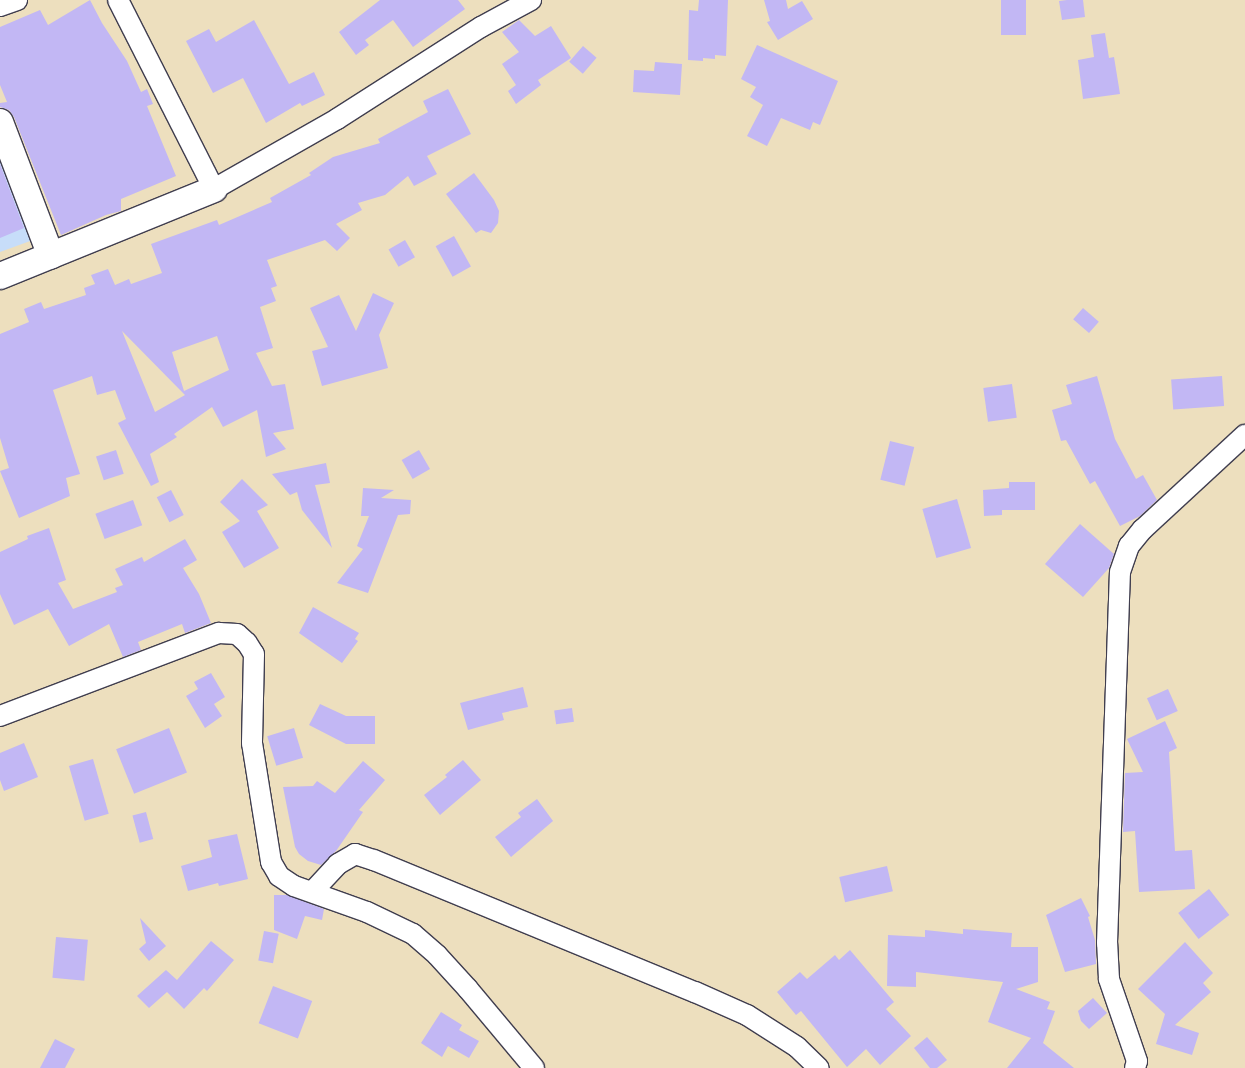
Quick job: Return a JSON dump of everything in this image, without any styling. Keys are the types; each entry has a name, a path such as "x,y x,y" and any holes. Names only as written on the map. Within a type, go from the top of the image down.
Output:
{"street":[{"path":"0,6 17,0"},
{"path":"118,0 214,190"},
{"path":"0,276 214,190 337,120 481,28 531,0"},
{"path":"0,122 51,256"},
{"path":"1135,1068 1138,1061 1109,979 1107,943 1120,572 1129,546 1142,529 1245,435"},
{"path":"0,716 219,633 237,634 247,643 254,654 252,743 271,862 280,876 294,886 313,891 367,912 413,934 437,955 462,982 534,1068"},
{"path":"313,891 338,864 355,854 374,860 695,992 746,1016 798,1047 819,1068"}],"shaded area":[{"path":"0,153 33,240 0,252"}],"building":[{"path":"90,0 102,23 127,61 141,92 147,89 153,104 147,106 176,176 121,199 121,211 106,215 61,235 14,117 9,110 0,107 0,103 7,102 0,85 0,27 40,10 48,25"},
{"path":"380,0 458,0 465,9 413,47 393,20 365,40 369,45 356,55 339,32"},
{"path":"699,0 728,0 726,56 715,55 715,59 703,58 703,61 688,60 689,10 698,11"},
{"path":"764,0 786,0 788,9 802,1 813,19 778,40 767,22 770,21"},
{"path":"1001,0 1026,0 1026,35 1001,35"},
{"path":"1083,0 1085,17 1062,20 1059,1"},
{"path":"254,20 289,84 314,72 325,95 302,106 300,103 266,123 243,78 213,93 186,41 209,29 216,42"},
{"path":"519,20 535,36 551,26 571,58 538,80 541,85 516,104 508,91 516,85 502,64 519,52 502,32"},
{"path":"1105,33 1109,58 1114,57 1120,94 1083,99 1078,60 1094,57 1091,35"},
{"path":"757,45 838,81 820,125 813,122 810,130 781,118 767,146 747,136 763,105 750,97 756,87 741,79"},
{"path":"583,46 597,58 583,74 569,62"},
{"path":"655,62 682,64 680,95 633,92 634,70 654,71"},
{"path":"448,89 471,134 427,156 437,174 414,186 408,176 385,195 358,203 362,210 336,224 350,238 337,251 325,240 267,260 277,286 271,288 276,301 260,307 273,348 256,353 272,386 285,384 294,429 273,433 286,449 266,457 257,410 223,427 212,407 174,434 177,437 150,454 159,482 151,486 118,423 126,419 115,390 97,395 92,376 53,390 80,474 66,478 70,496 19,518 0,471 9,468 0,438 0,334 29,322 24,309 41,302 44,309 86,295 84,288 95,284 91,275 108,269 115,285 129,279 131,284 162,273 151,244 217,220 219,225 272,202 270,198 311,175 309,173 333,157 380,143 378,139 428,112 423,101","holes":["122,331 182,392 185,395 155,412","217,336 229,370 184,391 172,352"]},
{"path":"0,164 24,228 0,238"},
{"path":"474,173 494,200 499,211 498,223 491,233 481,230 476,233 446,194"},
{"path":"454,236 471,267 453,277 436,246"},
{"path":"405,240 415,257 399,267 389,249"},
{"path":"373,293 394,303 379,335 388,368 322,386 312,351 328,347 310,308 339,295 356,331"},
{"path":"1083,308 1099,322 1089,333 1073,319"},
{"path":"1097,376 1115,439 1136,479 1143,475 1157,500 1140,516 1120,526 1095,481 1090,484 1066,440 1061,441 1052,410 1072,404 1066,385"},
{"path":"1222,376 1224,406 1173,409 1171,380"},
{"path":"1012,384 1017,418 988,422 983,388"},
{"path":"890,441 914,447 905,486 880,480"},
{"path":"116,450 124,474 104,480 96,456"},
{"path":"419,450 430,469 413,479 402,460"},
{"path":"326,463 330,483 315,485 332,548 302,510 297,492 290,495 272,474"},
{"path":"242,479 268,505 257,511 279,548 244,568 222,532 240,521 220,502"},
{"path":"1009,482 1035,482 1035,510 1002,510 1002,515 984,516 983,490 1009,488"},
{"path":"363,488 394,490 381,498 411,500 410,514 398,515 368,593 337,583 363,549 357,546 369,516 361,516"},
{"path":"171,490 184,515 169,522 157,497"},
{"path":"957,499 971,548 936,558 922,509"},
{"path":"133,500 142,525 105,539 95,514"},
{"path":"1080,524 1114,554 1109,568 1083,597 1045,564"},
{"path":"49,528 66,580 58,583 73,609 117,592 115,588 123,585 115,569 142,557 144,562 185,539 197,560 183,568 199,594 211,623 185,633 182,624 138,642 141,650 123,657 109,624 69,646 48,609 14,625 0,594 0,552 28,539 27,536"},
{"path":"313,607 359,633 355,639 358,641 342,663 299,633"},
{"path":"211,673 225,697 214,704 222,716 205,728 186,696 198,689 194,682"},
{"path":"523,687 528,707 502,713 504,720 468,730 460,703"},
{"path":"1168,689 1178,711 1157,720 1147,698"},
{"path":"320,704 346,716 375,716 375,744 346,744 309,725"},
{"path":"572,708 574,722 556,724 554,711"},
{"path":"1165,721 1177,748 1169,752 1175,851 1192,850 1195,889 1139,892 1135,831 1123,832 1125,773 1143,772 1127,739"},
{"path":"169,728 187,773 134,794 116,749"},
{"path":"294,728 303,758 276,766 267,736"},
{"path":"24,743 38,777 4,791 0,780 0,753"},
{"path":"93,759 109,814 85,821 69,766"},
{"path":"463,760 481,780 440,815 424,795 447,777 445,775"},
{"path":"363,761 385,780 359,810 363,812 336,851 321,865 308,861 299,854 295,847 283,787 313,786 317,781 335,793"},
{"path":"537,799 553,821 511,857 495,837 521,817 518,813"},
{"path":"146,812 153,839 140,843 132,816"},
{"path":"237,834 248,879 219,886 218,883 188,891 181,866 212,857 208,840"},
{"path":"887,866 893,891 845,902 839,877"},
{"path":"1209,889 1229,915 1199,939 1178,913"},
{"path":"274,895 287,895 324,909 322,920 305,916 297,939 274,930"},
{"path":"1081,898 1090,916 1088,917 1095,940 1096,964 1065,972 1046,915"},
{"path":"140,918 166,946 149,961 139,949 146,943"},
{"path":"963,929 1012,933 1011,947 1038,947 1038,982 1016,989 1050,1002 1047,1009 1055,1011 1043,1043 1074,1068 1007,1068 1031,1038 988,1022 1003,982 916,972 916,987 887,986 888,935 925,937 925,930 963,934"},
{"path":"264,931 279,934 273,963 258,960"},
{"path":"56,937 88,940 84,981 52,978"},
{"path":"211,941 234,960 207,991 204,988 184,1009 167,992 149,1008 137,996 166,970 177,980"},
{"path":"1185,942 1213,973 1203,983 1211,992 1175,1025 1199,1033 1192,1055 1156,1044 1165,1014 1138,989"},
{"path":"850,950 894,1002 886,1009 911,1036 880,1065 866,1049 847,1067 801,1011 796,1015 777,992 800,972 807,979 835,955 839,960"},
{"path":"273,986 312,1001 298,1038 259,1023"},
{"path":"1093,998 1107,1013 1089,1029 1081,1021 1078,1011"},
{"path":"441,1012 462,1025 459,1030 479,1041 469,1058 448,1046 442,1057 421,1043"},
{"path":"927,1037 947,1060 937,1068 930,1068 914,1048"},
{"path":"55,1039 75,1049 65,1068 40,1068"}]}
